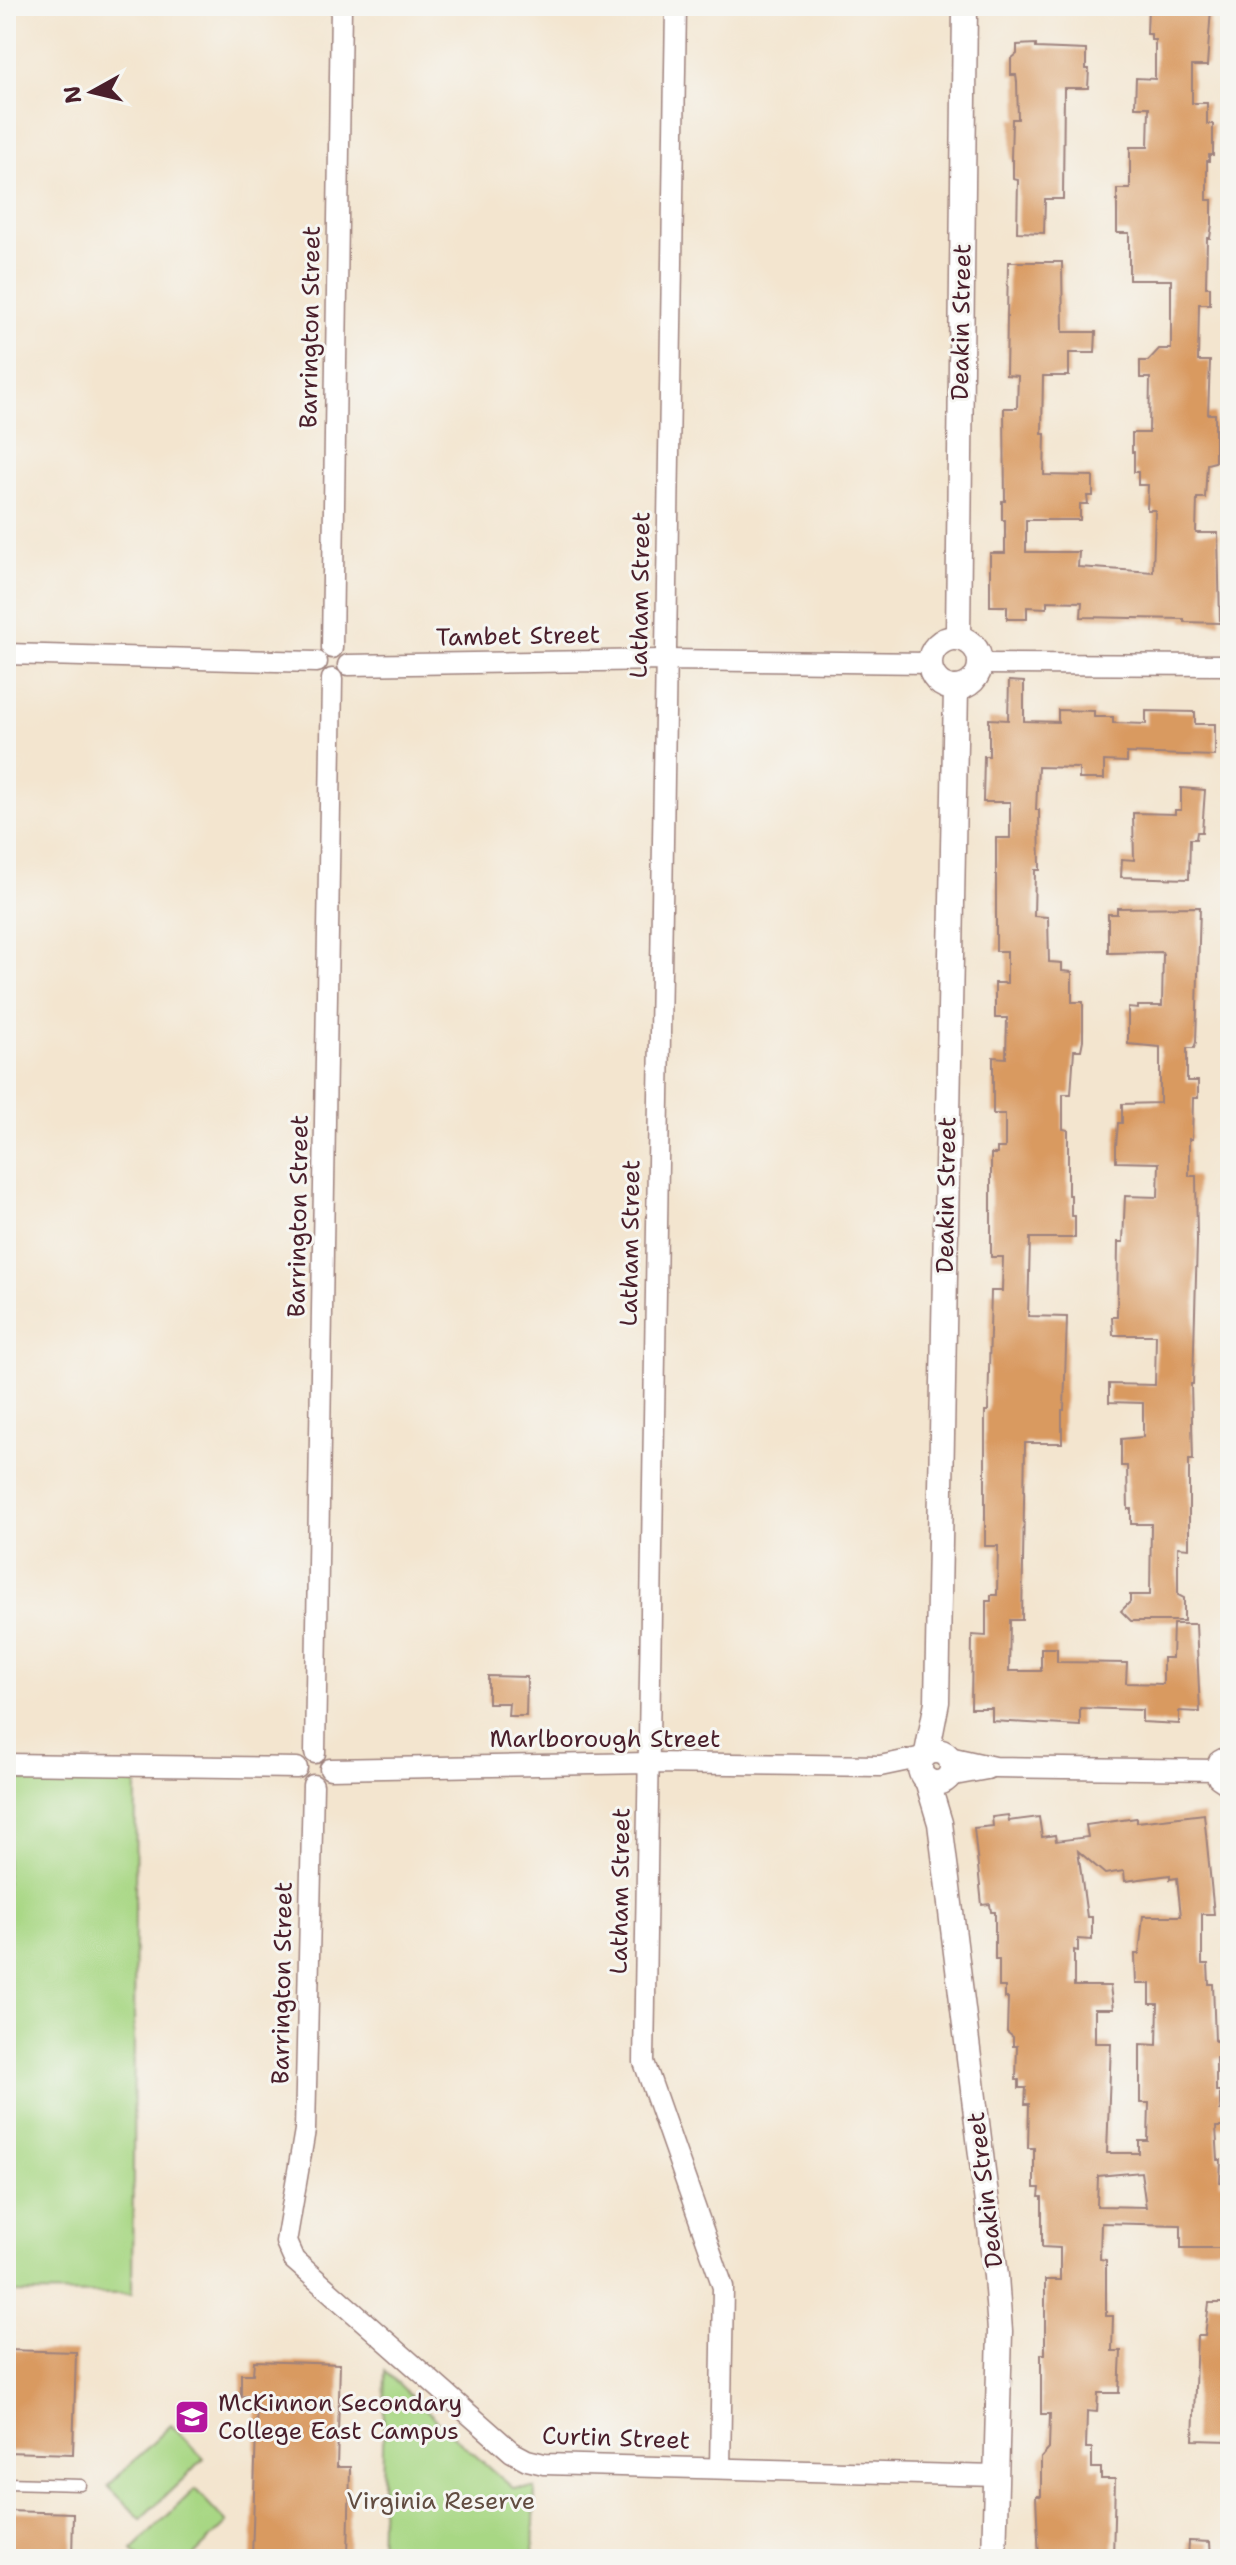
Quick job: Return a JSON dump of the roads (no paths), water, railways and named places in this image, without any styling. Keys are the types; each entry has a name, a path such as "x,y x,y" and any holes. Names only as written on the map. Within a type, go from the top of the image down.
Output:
{"street":[{"name":"Barrington Street","path":"324,655 341,6"},
{"name":"Latham Street","path":"676,6 644,2062 723,2287 720,2468"},
{"name":"Deakin Street","path":"958,637 965,6"},
{"path":"958,637 974,646 980,664 973,681 956,688 938,681 930,663 938,644 958,637"},
{"path":"6,654 324,655 342,651 348,665 344,675 332,679 323,676 324,655"},
{"name":"Tambet Street","path":"348,665 664,660 930,663"},
{"path":"980,664 1230,665"},
{"name":"Barrington Street","path":"315,1753 332,679"},
{"name":"Deakin Street","path":"956,688 936,1767 1000,2331 994,2559"},
{"path":"315,1753 326,1758 330,1769 323,1782 313,1785 303,1782 297,1768 305,1755 315,1753"},
{"name":"Marlborough Street","path":"330,1769 648,1763 994,1767 1227,1776"},
{"path":"6,1764 297,1768"},
{"name":"Barrington Street","path":"297,2182 305,2130 313,1785"},
{"name":"Curtin Street","path":"297,2182 286,2242 294,2260 512,2452 527,2460 544,2464 996,2476"}],"lane":[{"path":"6,2483 81,2485"}],"place":[{"name":"McKinnon Secondary College East Campus","path":"192,2417"}],"park label":[{"name":"Virginia Reserve","path":"441,2501"}]}
